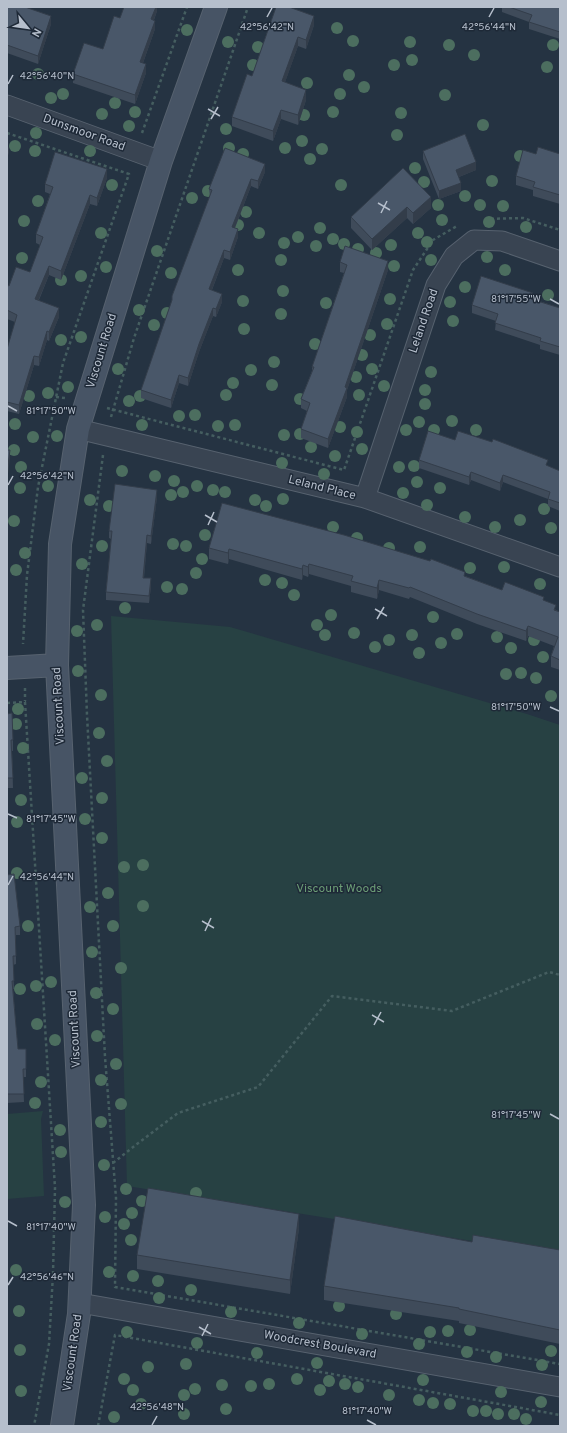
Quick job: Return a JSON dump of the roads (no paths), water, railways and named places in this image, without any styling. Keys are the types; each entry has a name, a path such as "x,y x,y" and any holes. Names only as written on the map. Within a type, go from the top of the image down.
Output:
{"street":[{"name":"Viscount Road","path":"62,1426 80,1303 84,1205 57,665 60,544 78,429 161,161 216,7"},
{"name":"Dunsmoor Road","path":"7,105 161,161"},
{"name":"Leland Road","path":"365,498 436,285 454,256 474,240 502,241 560,261"},
{"name":"Leland Place","path":"78,429 365,498 560,567"},
{"path":"7,668 57,665"},
{"name":"Woodcrest Boulevard","path":"80,1303 560,1387"}],"park label":[{"name":"Viscount Woods","path":"339,889"}]}
